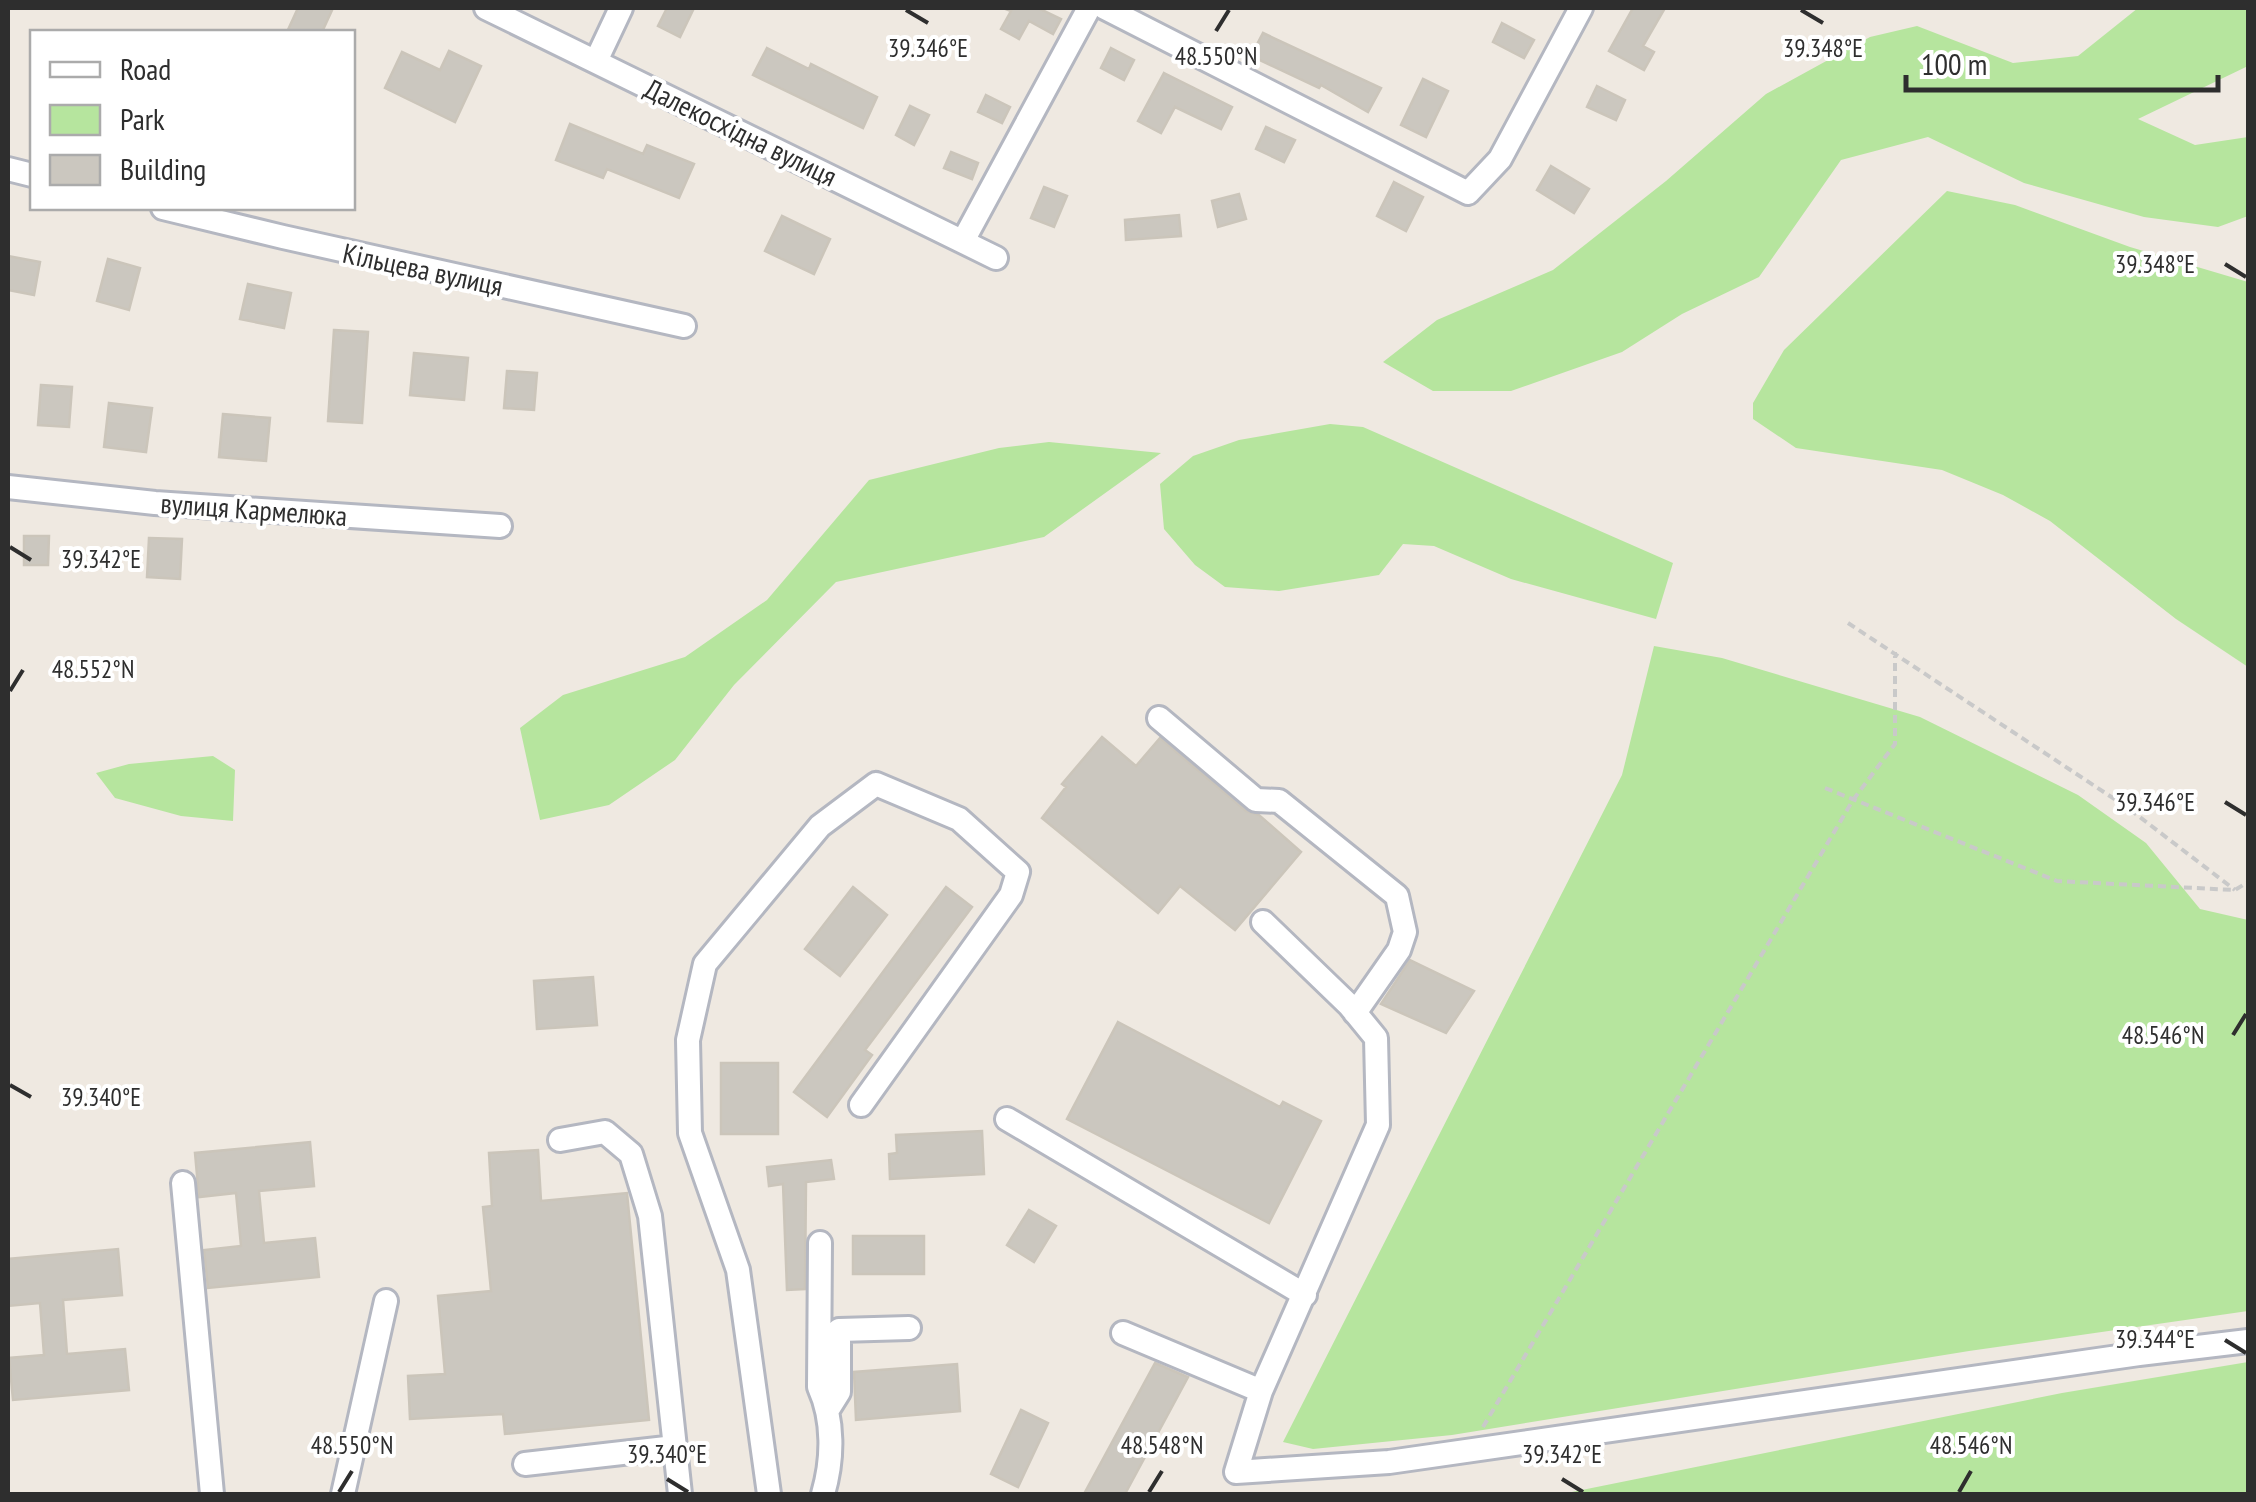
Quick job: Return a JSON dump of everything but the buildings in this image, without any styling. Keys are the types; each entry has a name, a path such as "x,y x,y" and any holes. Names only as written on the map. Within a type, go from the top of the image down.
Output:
{"street":[{"name":"Далекосхідна вулиця","path":"486,8 996,258"},
{"path":"596,61 621,8"},
{"path":"963,241 1088,8"},
{"path":"1105,8 1468,193 1500,159 1581,8"},
{"name":"Кільцева вулиця","path":"171,210 684,326"},
{"name":"вулиця Кармелюка","path":"8,488 155,503 500,526"},
{"path":"1159,718 1256,800 1279,800 1397,896 1405,932 1399,950 1355,1013"},
{"path":"768,1494 738,1270 690,1133 688,1040 705,964 820,826 876,784 959,819 1018,872 1011,895 862,1105"},
{"path":"1263,922 1376,1038 1378,1125 1261,1391 1236,1472 1389,1462 2248,1341"},
{"path":"1007,1119 1304,1294"},
{"path":"560,1140 606,1132 631,1154 650,1216 680,1494"},
{"path":"183,1182 212,1494"},
{"path":"820,1242 819,1387 829,1408 829,1472 823,1494"},
{"path":"343,1494 386,1301"},
{"path":"829,1408 839,1392 839,1330 909,1328"},
{"path":"1123,1333 1261,1391"},
{"path":"525,1464 675,1447"}],"path":[{"path":"1848,623 2128,808 2235,890"},
{"path":"1469,1450 1853,800 1895,744 1895,652"},
{"path":"1825,788 2057,881 2235,890 2248,882"}],"green space":[{"path":"2138,8 2248,8 2248,66 2138,119 2195,145 2248,137 2248,216 2218,227 2144,217 2024,183 1928,137 1841,160 1759,277 1682,314 1622,352 1511,391 1433,391 1383,362 1437,320 1553,270 1666,181 1766,94 1870,37 1917,26 2013,63 2078,56"},
{"path":"1947,191 2015,205 2130,247 2248,282 2248,667 2176,619 2050,521 2003,495 1942,470 1796,448 1753,419 1753,403 1784,350"},
{"path":"1330,424 1363,427 1673,563 1656,619 1511,579 1434,546 1403,544 1379,575 1279,591 1225,587 1195,565 1164,529 1160,484 1193,456 1239,440"},
{"path":"1049,442 1161,453 1044,537 836,582 734,685 675,760 609,805 540,820 520,728 563,695 685,657 767,600 869,480 999,448"},
{"path":"1654,646 1722,658 1920,717 2078,795 2146,843 2200,909 2248,920 2248,1311 1969,1351 1452,1435 1313,1449 1283,1442 1622,775"},
{"path":"213,756 235,770 233,821 181,816 115,798 96,773 129,764"},
{"path":"2248,1362 2248,1494 1562,1494 2062,1393"}]}
